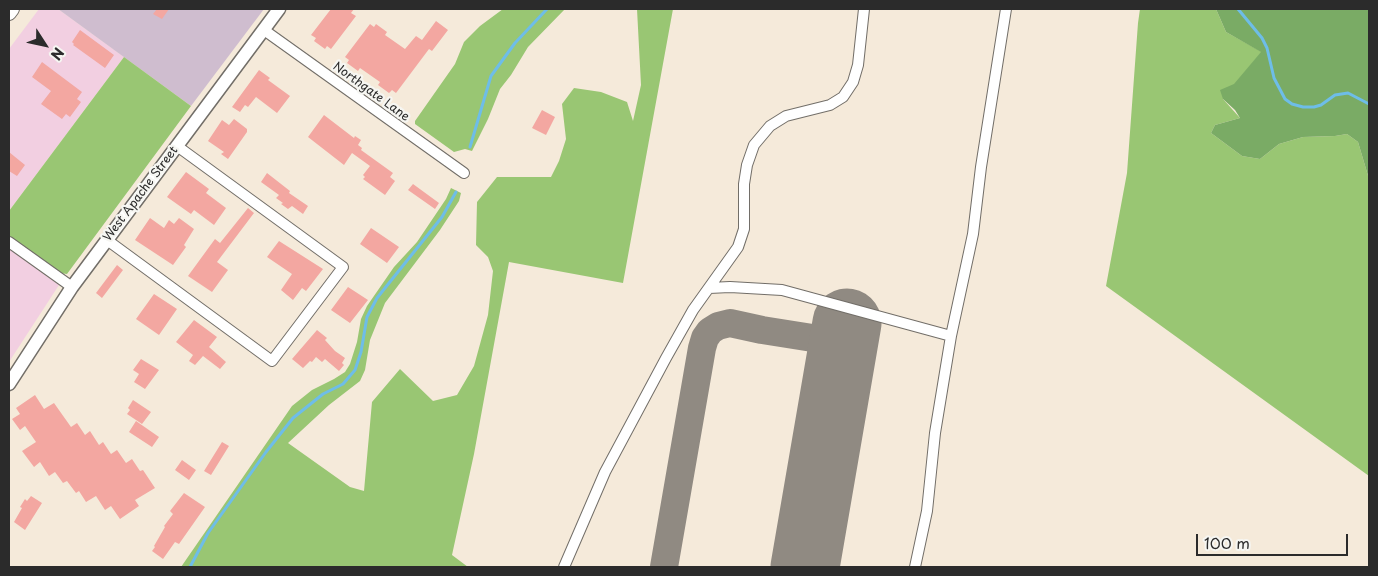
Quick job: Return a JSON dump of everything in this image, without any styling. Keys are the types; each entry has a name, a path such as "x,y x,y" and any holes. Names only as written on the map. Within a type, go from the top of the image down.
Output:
{"highway":[{"path":"9,13 12,9"}],"main road":[{"name":"West Apache Street","path":"9,384 72,287 279,9"}],"street":[{"path":"564,567 605,472 666,358 693,310 738,247 744,229 744,184 747,165 754,145 770,126 786,116 830,105 843,97 854,82 858,65 864,9"},
{"path":"915,567 927,511 935,433 973,234 981,167 1006,9"},
{"name":"Northgate Lane","path":"264,30 464,173"},
{"path":"107,240 272,361 343,267 177,146"},
{"path":"9,242 72,287"},
{"path":"710,288 730,287 782,290 952,336"}],"shaded area":[{"path":"39,9 58,9 124,57 9,211 9,49"},
{"path":"58,9 264,9 191,106"},
{"path":"9,249 59,285 9,362"}],"green space":[{"path":"503,9 565,9 528,47 500,89 472,151 465,149 454,152 415,124 415,121 455,64 464,42 480,26"},
{"path":"637,9 673,9 623,283 509,262 474,454 452,555 468,567 181,567 292,406 312,390 345,372 350,364 357,342 361,319 367,306 394,267 417,242 446,199 451,188 461,193 459,201 440,230 385,303 370,340 365,370 360,381 329,405 288,443 350,487 364,491 372,402 400,369 433,401 457,395 474,366 488,315 493,271 488,257 476,245 477,202 497,177 551,177 559,161 566,139 562,104 574,88 601,92 627,102 633,121 641,85"},
{"path":"1140,9 1216,9 1226,32 1262,52 1223,99 1240,118 1215,125 1211,133 1242,156 1260,159 1279,144 1303,137 1347,134 1358,142 1369,179 1369,476 1106,286 1127,173"},
{"path":"1216,9 1369,9 1369,179 1358,142 1347,134 1303,137 1279,144 1260,159 1242,156 1211,133 1215,125 1240,118 1235,110 1223,99 1220,90 1234,84 1261,52 1226,32"},
{"path":"124,57 191,106 67,274 59,273 9,236 9,211"}],"building":[{"path":"157,9 169,9 162,19 153,14"},
{"path":"331,9 354,9 351,13 356,16 331,49 327,46 325,49 314,41 316,38 311,35"},
{"path":"436,21 448,30 432,51 429,49 396,93 392,90 389,93 378,85 380,82 360,68 358,71 347,63 349,60 345,57 370,24 374,27 376,24 387,32 385,35 405,49 416,36 422,40"},
{"path":"80,30 114,55 105,68 73,45 72,42"},
{"path":"42,62 82,92 77,99 81,102 70,117 66,114 62,119 41,104 51,91 32,77"},
{"path":"259,70 270,78 268,80 290,96 277,113 256,97 248,107 245,105 240,112 232,107"},
{"path":"542,110 555,117 546,135 532,128"},
{"path":"324,115 354,138 355,136 361,140 358,145 362,148 361,150 393,173 390,177 395,181 385,195 363,179 365,177 363,175 370,166 352,153 344,165 308,137"},
{"path":"234,119 247,129 247,132 228,159 221,154 224,152 208,141 222,120 229,125"},
{"path":"9,152 25,165 17,176 9,171"},
{"path":"186,172 209,189 206,193 226,208 214,225 194,210 191,214 167,197"},
{"path":"267,173 290,191 289,193 308,206 303,214 292,206 288,209 281,204 283,203 276,198 279,195 261,182"},
{"path":"413,184 439,203 435,209 408,190"},
{"path":"248,208 254,213 217,262 228,270 212,292 188,276 215,239 220,243"},
{"path":"150,218 164,228 169,220 174,224 179,218 194,229 184,245 186,247 173,265 135,240"},
{"path":"371,228 399,247 387,263 360,244"},
{"path":"279,241 323,269 306,291 302,288 293,300 281,290 292,274 267,257"},
{"path":"117,265 123,270 102,298 96,293"},
{"path":"348,287 368,300 350,323 331,310"},
{"path":"154,294 177,309 159,335 136,319"},
{"path":"194,320 217,337 209,347 226,362 220,369 203,356 195,365 189,361 193,355 176,342"},
{"path":"317,330 327,338 325,340 335,351 345,358 342,363 344,365 339,371 325,359 322,362 316,357 303,368 292,359"},
{"path":"141,359 159,370 145,389 134,382 139,374 133,370"},
{"path":"35,395 44,409 54,403 71,427 77,423 85,435 90,431 99,445 103,442 111,454 117,450 126,463 132,459 140,471 143,470 155,488 135,500 139,506 120,519 111,506 105,510 96,496 86,502 79,491 76,493 67,481 63,483 55,472 49,476 40,462 34,467 22,451 36,442 25,426 20,430 12,419 20,414 16,408"},
{"path":"133,400 151,412 142,424 127,414"},
{"path":"136,421 159,437 152,447 129,432"},
{"path":"222,442 229,446 211,475 204,471"},
{"path":"182,460 196,470 189,480 175,470"},
{"path":"184,493 205,507 179,544 175,542 163,559 152,551 164,526 173,514 170,511"},
{"path":"31,496 42,503 25,530 14,522 25,499 27,501"}],"waterway":[{"path":"470,147 491,76 515,43 547,9"},
{"path":"1238,9 1262,38 1267,48 1274,78 1285,99 1292,104 1314,107 1321,105 1335,95 1348,93 1369,104"},
{"path":"190,567 208,533 266,452 293,418 323,394 343,384 355,370 361,352 367,317 377,298 442,217 456,192"}],"taxiway":[{"path":"664,567 702,348 705,338 710,331 718,326 730,323 844,343"}],"runway":[{"path":"805,567 847,323"}]}
